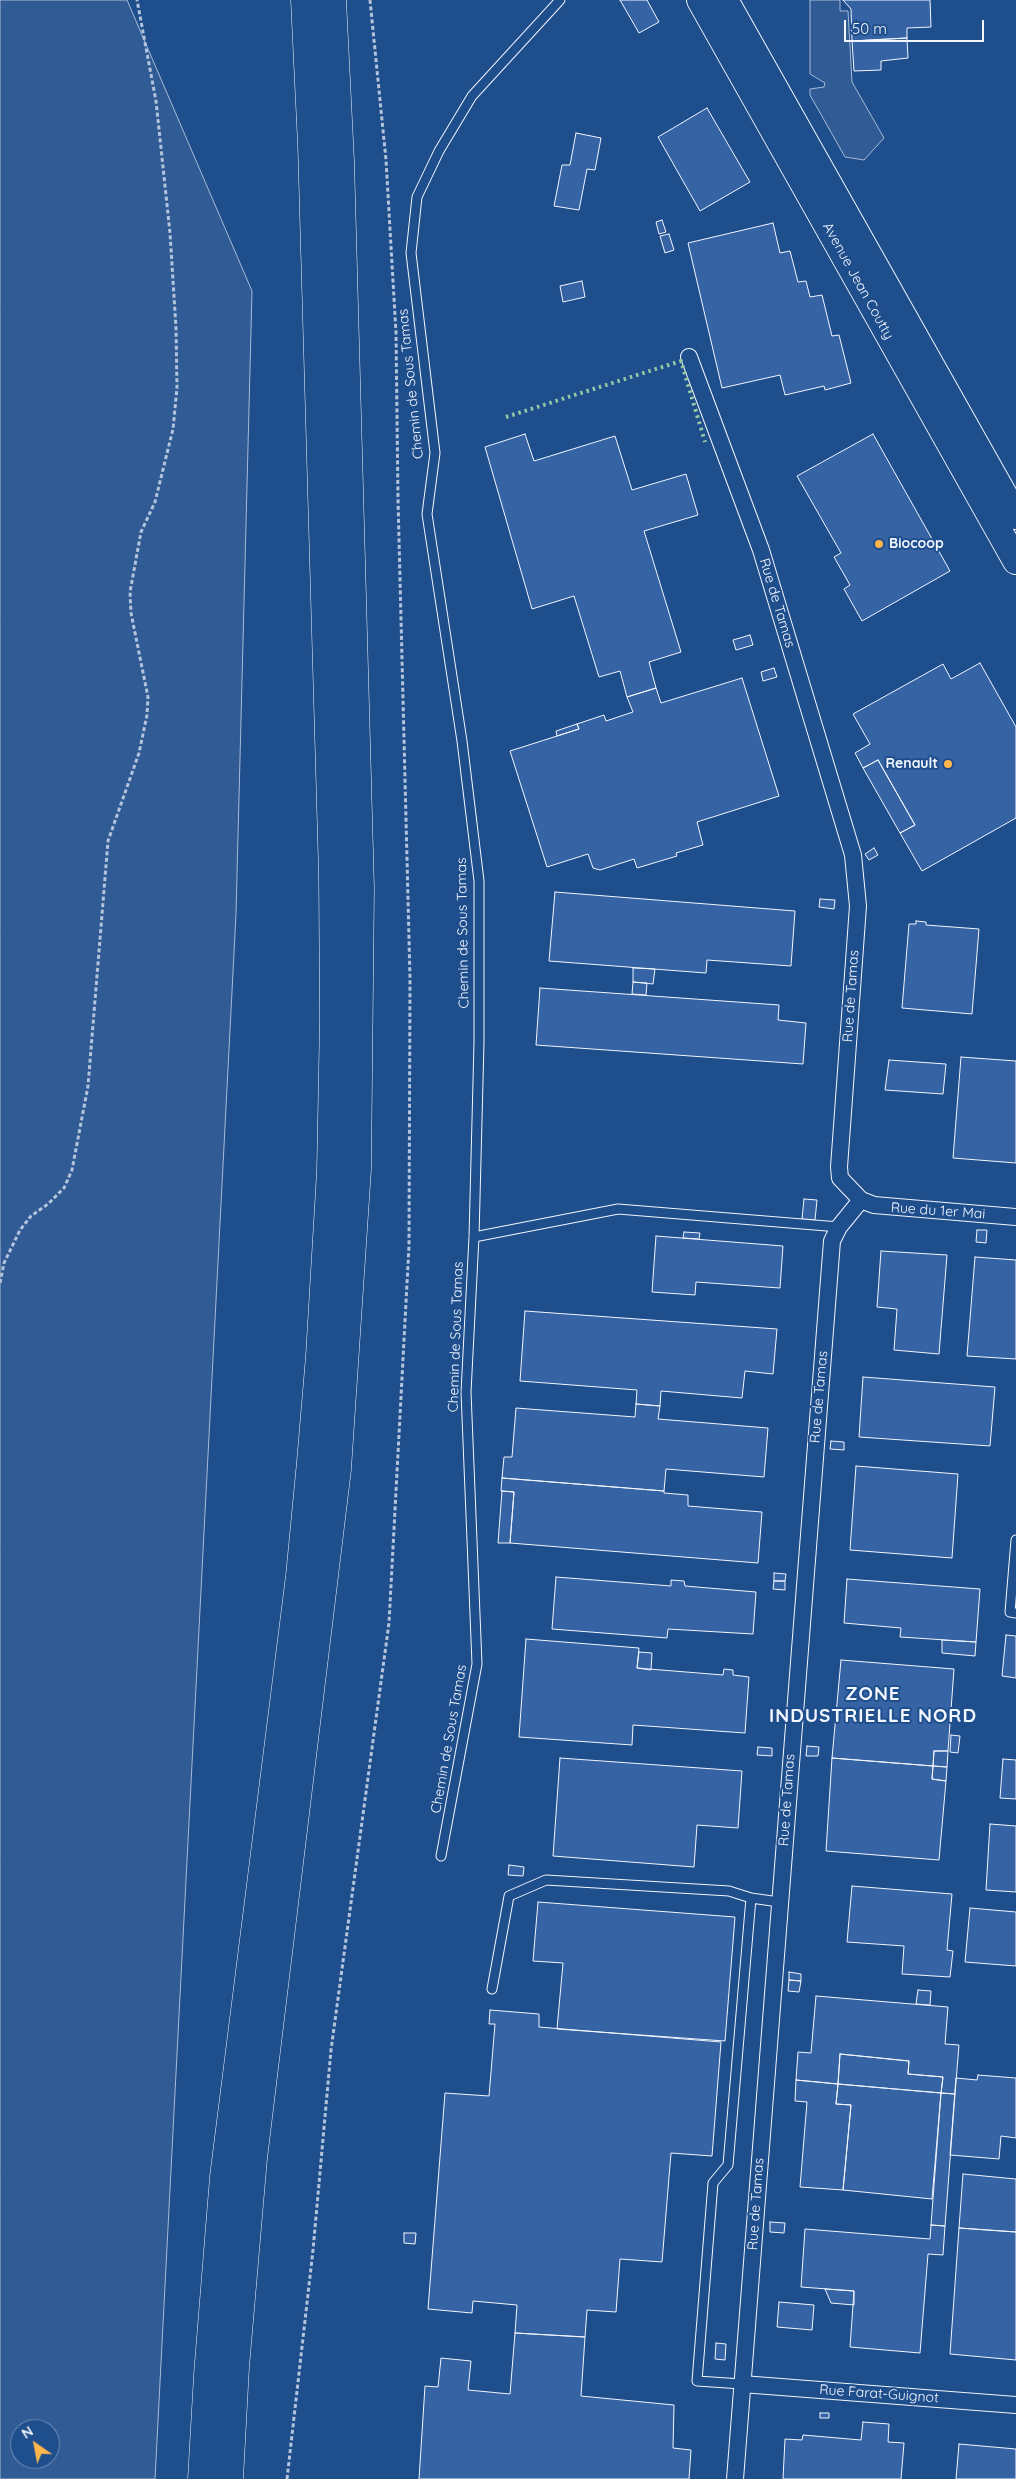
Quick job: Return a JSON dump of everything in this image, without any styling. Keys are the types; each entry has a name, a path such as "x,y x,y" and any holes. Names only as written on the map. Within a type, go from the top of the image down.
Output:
{"highway":[{"path":"202,2479 208,2375 226,2158 300,1576 320,1356 330,1181 334,1018 334,876 306,0"},
{"path":"229,2479 235,2367 253,2158 336,1479 357,1169 360,888 340,161 332,0"}],"main road":[{"name":"Avenue Jean Coutty","path":"700,0 1016,561"},
{"name":"Avenue Jean Coutty","path":"725,0 1016,516"}],"street":[{"name":"Rue de Tamas","path":"689,357 761,550 853,855 858,906 839,1167 840,1178 861,1200 838,1227 832,1241 735,2479"},
{"name":"Rue du 1er Mai","path":"861,1200 890,1208 1016,1217"},
{"name":"Rue Farat-Guignot","path":"742,2384 1016,2404"}],"lane":[{"name":"Chemin de Sous Tamas","path":"441,1856 477,1664 466,1392 474,1237 479,1042 479,881 462,741 427,514 436,453 411,253 417,197 439,151 472,96 560,0"},
{"path":"474,1237 618,1209 838,1227"},
{"path":"1016,1540 1010,1612 1016,1613"},
{"path":"492,1989 509,1896 546,1880 728,1891 751,1898 779,1902"},
{"path":"742,2384 697,2381 713,2183 728,2165 751,1898"}],"path":[{"path":"0,1283 4,1263 20,1230 32,1216 48,1204 64,1188 72,1170 88,1086 108,841 139,753 147,715 148,697 130,613 130,592 141,532 155,502 173,429 176,388 176,328 170,234 156,101 137,0"}],"shaded area":[{"path":"0,0 127,0 252,291 236,914 155,2479 0,2479"},
{"path":"810,0 840,0 840,11 848,11 852,82 884,138 864,160 845,157 810,95 810,89 824,87 825,83 810,74"}],"building":[{"path":"620,0 647,0 659,22 639,33"},
{"path":"843,0 930,0 931,27 907,28 907,38 852,41 851,9"},
{"path":"907,38 908,58 881,61 881,70 854,71 852,41"},
{"path":"707,108 750,182 700,211 658,137"},
{"path":"576,133 601,138 595,170 587,169 579,210 554,206 562,165 570,165"},
{"path":"662,220 666,232 659,234 656,222"},
{"path":"773,223 780,253 790,251 798,282 806,281 810,297 822,295 832,336 839,335 851,383 825,390 824,386 785,395 780,375 722,388 688,243"},
{"path":"669,234 674,250 665,253 660,236"},
{"path":"582,281 585,297 563,302 560,286"},
{"path":"525,434 534,461 615,436 632,490 686,474 698,515 644,531 681,652 649,662 656,688 627,697 620,671 599,677 574,596 532,609 485,447"},
{"path":"873,434 950,571 862,621 844,589 850,585 834,557 841,553 797,476"},
{"path":"750,635 753,645 736,650 733,640"},
{"name":"Renault","path":"980,663 1016,727 1016,818 922,871 900,833 915,825 878,760 863,768 855,753 870,744 853,714 943,664 951,679"},
{"path":"774,668 777,677 763,681 761,672"},
{"path":"742,678 779,796 697,822 703,845 676,853 677,856 637,868 634,859 600,870 593,868 588,854 547,867 510,751 579,729 577,724 604,715 606,721 633,712 627,697 656,688 661,703"},
{"path":"577,724 579,729 557,736 556,731"},
{"path":"878,760 915,825 900,833 863,768"},
{"path":"874,848 878,855 869,860 865,854"},
{"path":"555,892 795,911 791,966 707,960 706,973 549,961"},
{"path":"820,899 835,900 834,909 819,907"},
{"path":"916,921 926,922 926,925 979,929 972,1014 902,1008 909,924 916,924"},
{"path":"633,968 655,969 653,984 633,982"},
{"path":"633,982 647,983 646,995 632,994"},
{"path":"540,988 779,1005 778,1020 806,1023 803,1064 536,1045"},
{"path":"961,1057 1016,1061 1016,1163 953,1158"},
{"path":"889,1060 946,1064 943,1094 885,1090"},
{"path":"804,1199 817,1200 815,1220 802,1219"},
{"path":"977,1230 987,1230 986,1243 976,1242"},
{"path":"684,1232 700,1233 699,1239 683,1238"},
{"path":"656,1236 783,1246 780,1288 696,1282 695,1295 652,1292"},
{"path":"881,1251 947,1255 939,1354 894,1350 897,1309 877,1307"},
{"path":"975,1257 1016,1260 1016,1359 967,1356"},
{"path":"525,1311 777,1329 773,1374 745,1371 742,1398 661,1391 660,1406 636,1404 637,1390 520,1381"},
{"path":"863,1377 995,1387 990,1446 859,1437"},
{"path":"636,1404 660,1406 658,1419 768,1428 764,1477 666,1469 664,1491 502,1478 504,1457 512,1457 516,1408 635,1417"},
{"path":"831,1441 844,1442 844,1450 830,1449"},
{"path":"856,1466 958,1474 952,1558 850,1550"},
{"path":"502,1478 664,1491 664,1493 688,1495 688,1506 762,1512 758,1563 510,1543 514,1492 501,1491"},
{"path":"502,1491 514,1492 510,1543 498,1543"},
{"path":"774,1573 786,1574 785,1581 774,1581"},
{"path":"556,1577 671,1586 671,1580 684,1581 685,1586 756,1592 753,1634 668,1629 667,1638 552,1629"},
{"path":"847,1579 980,1589 976,1642 900,1637 901,1628 844,1623"},
{"path":"774,1581 785,1581 785,1590 773,1589"},
{"path":"1006,1635 1016,1636 1016,1678 1002,1676"},
{"path":"526,1639 639,1648 637,1668 723,1675 724,1669 733,1670 733,1675 749,1677 745,1733 633,1725 632,1745 519,1737"},
{"path":"942,1640 976,1642 975,1656 942,1653"},
{"path":"639,1652 652,1653 651,1670 637,1668"},
{"path":"841,1660 954,1669 948,1751 934,1751 933,1766 832,1758"},
{"path":"951,1735 960,1736 958,1753 950,1752"},
{"path":"807,1746 819,1747 818,1756 806,1756"},
{"path":"758,1747 772,1748 772,1756 757,1755"},
{"path":"934,1751 948,1751 947,1767 933,1766"},
{"path":"560,1758 742,1771 738,1828 697,1825 694,1867 553,1856"},
{"path":"832,1758 933,1766 932,1779 946,1781 939,1860 826,1851"},
{"path":"1003,1759 1016,1760 1016,1799 1000,1798"},
{"path":"933,1766 947,1767 946,1781 932,1779"},
{"path":"990,1824 1016,1826 1016,1892 986,1890"},
{"path":"509,1865 524,1867 523,1876 508,1875"},
{"path":"852,1886 952,1894 947,1950 953,1951 950,1977 902,1974 904,1946 847,1942"},
{"path":"538,1902 735,1917 725,2041 557,2029 563,1963 533,1961"},
{"path":"970,1908 1016,1912 1016,1966 965,1962"},
{"path":"789,1972 801,1974 801,1981 789,1980"},
{"path":"789,1980 801,1981 799,1992 788,1991"},
{"path":"918,1990 931,1991 930,2005 916,2004"},
{"path":"816,1996 948,2007 945,2044 959,2045 955,2094 941,2093 943,2077 908,2074 909,2061 840,2054 838,2084 796,2080 798,2052 811,2053"},
{"path":"490,2010 539,2014 539,2027 721,2042 712,2156 671,2153 662,2262 620,2259 616,2312 587,2310 585,2337 515,2333 517,2305 473,2301 472,2313 428,2309 445,2093 489,2096 495,2024 489,2024"},
{"path":"840,2054 909,2061 908,2074 943,2077 941,2093 838,2084"},
{"path":"978,2075 1016,2078 1016,2138 1001,2136 999,2159 950,2155 956,2078 977,2080"},
{"path":"796,2080 838,2084 836,2104 851,2105 843,2190 800,2187 807,2102 795,2101"},
{"path":"838,2084 941,2093 932,2199 843,2190 851,2105 836,2104"},
{"path":"941,2093 955,2094 945,2226 931,2225"},
{"path":"963,2174 1016,2179 1016,2232 959,2228"},
{"path":"770,2222 785,2223 784,2233 770,2232"},
{"path":"931,2225 945,2226 943,2255 928,2254 920,2353 850,2347 854,2291 801,2287 805,2229 930,2239"},
{"path":"959,2228 1016,2232 1016,2360 950,2354"},
{"path":"404,2233 416,2233 415,2244 404,2243"},
{"path":"825,2289 854,2291 854,2305 831,2303"},
{"path":"779,2302 814,2305 812,2330 777,2327"},
{"path":"515,2333 585,2337 581,2396 674,2405 673,2448 691,2450 689,2479 419,2479 425,2386 438,2387 441,2358 471,2361 468,2390 510,2394"},
{"path":"716,2343 726,2344 725,2360 715,2359"},
{"path":"820,2413 829,2413 829,2418 820,2418"},
{"path":"863,2422 889,2424 888,2442 904,2443 901,2479 783,2479 785,2439 802,2440 803,2435 861,2440"},
{"path":"959,2444 1016,2449 1016,2479 956,2479"}],"hedge":[{"path":"506,417 681,361 705,442"}],"place":[{"name":"Biocoop","path":"879,544"},
{"name":"Renault","path":"948,764"}],"district":[{"name":"ZONE INDUSTRIELLE NORD","path":"873,1705"}]}
